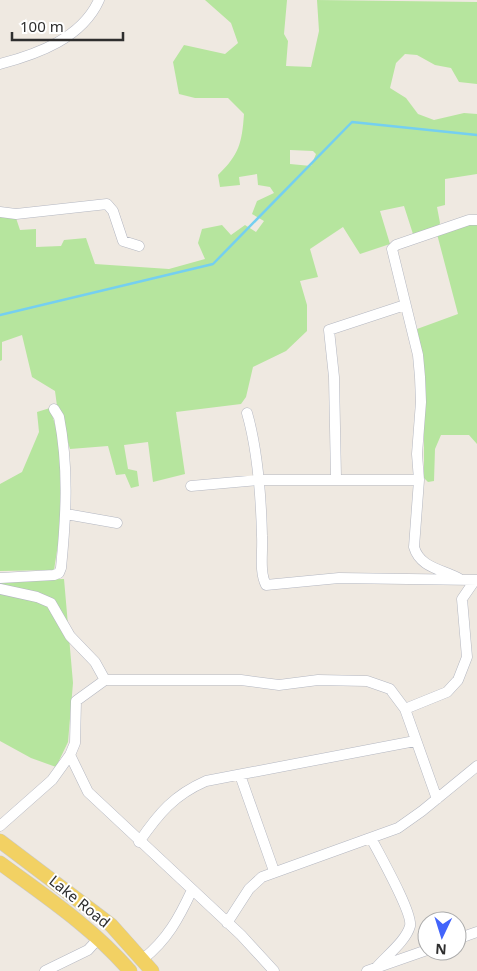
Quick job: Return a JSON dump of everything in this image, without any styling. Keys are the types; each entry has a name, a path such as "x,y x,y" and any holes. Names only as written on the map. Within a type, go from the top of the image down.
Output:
{"main road":[{"name":"Lake Road","path":"0,840 111,926 152,971"},
{"name":"Lake Road","path":"0,863 98,938 130,971"}],"street":[{"path":"0,64 30,56 78,30 94,10 99,0"},
{"path":"0,212 16,214 107,204 113,211 123,241 138,246"},
{"path":"460,578 422,562 416,554 414,524 419,480 417,454 421,402 420,377 418,355 392,249 396,245 469,220 477,220"},
{"path":"336,478 334,376 329,330 406,305"},
{"path":"0,578 26,578 59,573 61,568 66,514 67,474 60,416 54,409"},
{"path":"247,413 258,480 262,534 262,577 266,585 339,578 460,578 476,580 462,599 466,656 458,680 447,692 405,709"},
{"path":"191,486 258,480 336,478 419,480"},
{"path":"66,514 117,523"},
{"path":"0,588 37,597 52,603 70,636 95,662 104,680"},
{"path":"0,826 52,780 70,755 75,743 76,700 104,680 142,682 233,680 279,685 318,680 367,681 390,689 405,709 436,799"},
{"path":"139,842 160,814 180,794 206,781 415,741"},
{"path":"70,755 88,792 139,842 228,923 274,971"},
{"path":"228,923 249,889 262,877 274,871 398,828 477,766"},
{"path":"240,775 274,871"},
{"path":"371,838 390,873 410,919 407,932 371,970"},
{"path":"143,960 175,926 192,890"},
{"path":"45,971 88,950 98,938"},
{"path":"371,970 417,954"}],"green space":[{"path":"205,0 287,0 284,34 288,41 286,66 311,67 319,31 317,0 477,2 477,84 459,82 451,68 435,65 417,55 405,54 396,63 390,88 406,98 418,114 434,120 464,113 477,114 477,174 445,179 445,205 437,207 440,223 438,228 413,234 404,206 380,211 390,244 360,254 343,227 310,249 318,277 300,281 307,305 307,331 286,351 253,367 246,397 241,404 176,412 185,474 153,482 148,442 124,445 128,469 137,471 139,486 131,488 125,474 116,475 108,446 70,449 57,406 55,391 32,377 22,335 2,342 2,360 0,361 0,216 16,218 20,230 36,229 36,247 61,246 64,240 86,238 95,264 169,269 205,259 198,243 202,229 222,225 231,235 245,225 256,232 264,221 252,214 257,201 274,193 270,187 258,185 257,174 239,177 240,185 220,187 218,175 231,161 238,148 244,114 228,98 195,98 179,94 173,62 184,45 225,54 238,43 231,23","holes":["290,150 313,151 316,154 311,166 290,164"]},
{"path":"473,222 477,224 477,444 469,435 441,435 435,449 434,481 428,482 424,478 424,384 417,329 458,314 437,234"},
{"path":"50,408 61,444 61,525 54,570 0,571 0,484 22,472 39,432 37,412"},
{"path":"64,579 73,683 68,742 56,767 31,758 0,741 0,580"}],"waterway":[{"path":"0,315 213,264 352,122 477,135"}]}
